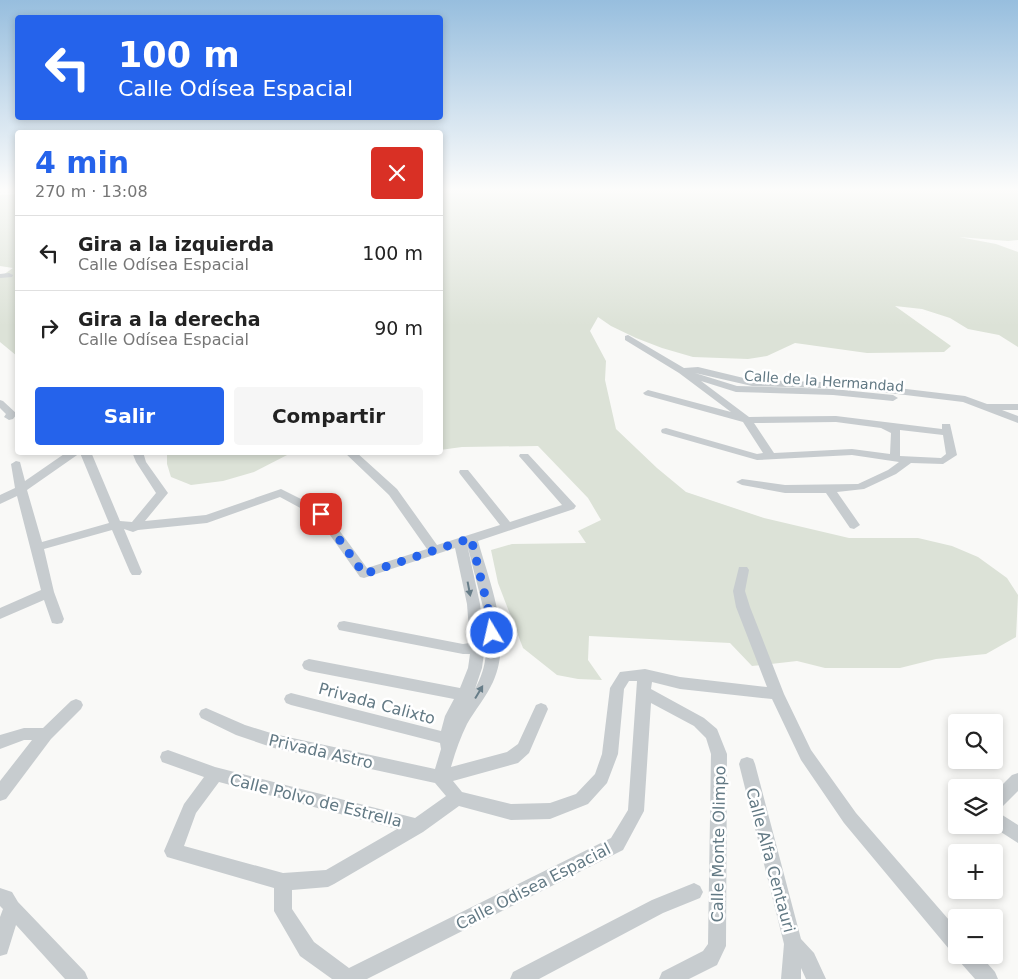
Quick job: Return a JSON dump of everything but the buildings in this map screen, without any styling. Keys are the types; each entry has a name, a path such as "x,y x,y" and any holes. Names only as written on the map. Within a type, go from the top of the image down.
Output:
{"street":[{"path":"0,276 9,275"},
{"path":"628,338 683,372 747,420 770,457"},
{"name":"Calle de la Hermandad","path":"683,372 736,389 889,394 990,407"},
{"path":"648,392 747,420 836,419 947,429 952,455 943,461 909,460 852,452 770,457 747,454 666,431"},
{"path":"0,403 12,414 9,417"},
{"path":"990,407 1018,407"},
{"path":"990,407 1018,420"},
{"path":"880,424 896,432 895,457"},
{"path":"0,500 20,490 71,455"},
{"path":"86,455 136,572"},
{"path":"121,538 136,526 162,493 138,455"},
{"path":"352,455 393,492 434,550"},
{"path":"37,547 116,525 136,526 207,519 281,494 321,514 364,574 570,506 524,456"},
{"path":"742,482 785,489 860,487 892,472 909,460"},
{"path":"16,464 20,490 37,547 47,593 57,619"},
{"path":"464,472 507,526"},
{"path":"829,489 854,525"},
{"path":"440,777 449,743 488,677 493,647 491,620 465,540"},
{"path":"449,743 449,723 475,670 478,649 465,540"},
{"path":"743,570 739,591 750,625 777,694 806,755 850,818 948,933"},
{"path":"0,614 47,593"},
{"path":"344,626 463,649 493,647"},
{"path":"309,665 464,695"},
{"path":"440,777 457,798 511,812 550,812 582,799 601,778 610,754 617,688 625,676 644,684 680,684 777,694"},
{"name":"Calle Odisea Espacial","path":"347,979 616,844 636,811 644,684"},
{"name":"Calle Monte Olimpo","path":"644,684 699,722 712,734 719,754 717,946 710,958 669,979"},
{"name":"Privada Calixto","path":"291,699 449,743"},
{"path":"0,794 46,734 76,705"},
{"path":"440,777 512,758 524,748 541,709"},
{"name":"Privada Astro","path":"206,714 241,730 274,741 440,777"},
{"path":"0,742 24,734 46,734"},
{"name":"Calle Polvo de Estrella","path":"168,757 215,774 417,826"},
{"name":"Calle Alfa Centauri","path":"747,764 793,944 807,960 816,979"},
{"path":"215,774 190,809 172,851 283,882 328,878 417,826 457,798"},
{"path":"1003,795 1018,780"},
{"path":"1003,824 1018,835"},
{"path":"283,882 284,911 307,949 347,979"},
{"path":"520,979 658,906 694,892"},
{"path":"0,947 6,902"},
{"path":"6,902 78,979"},
{"path":"792,979 793,944"},
{"path":"975,964 988,979"}],"shaded area":[{"path":"0,235 15,235 15,354 0,342 0,277 13,268 0,266"},
{"path":"443,235 1018,235 1018,240 1008,241 959,237 996,244 1018,252 1018,347 999,335 968,329 950,318 922,309 895,306 951,346 944,352 867,353 795,343 767,356 748,359 693,357 636,338 611,326 598,317 590,331 606,361 605,380 616,429 657,468 686,492 764,518 849,538 918,538 952,546 978,557 1007,578 1018,595 1016,637 986,654 936,659 900,668 825,668 797,661 752,666 730,643 589,636 588,660 602,680 578,679 557,675 523,648 498,583 491,550 512,544 586,543 578,531 601,520 588,498 538,446 462,447 443,450"},
{"path":"167,455 287,455 254,472 223,481 191,485 171,477 167,464"}],"route":[{"path":"321,514 364,574 471,538 491,620 492,633"}]}
